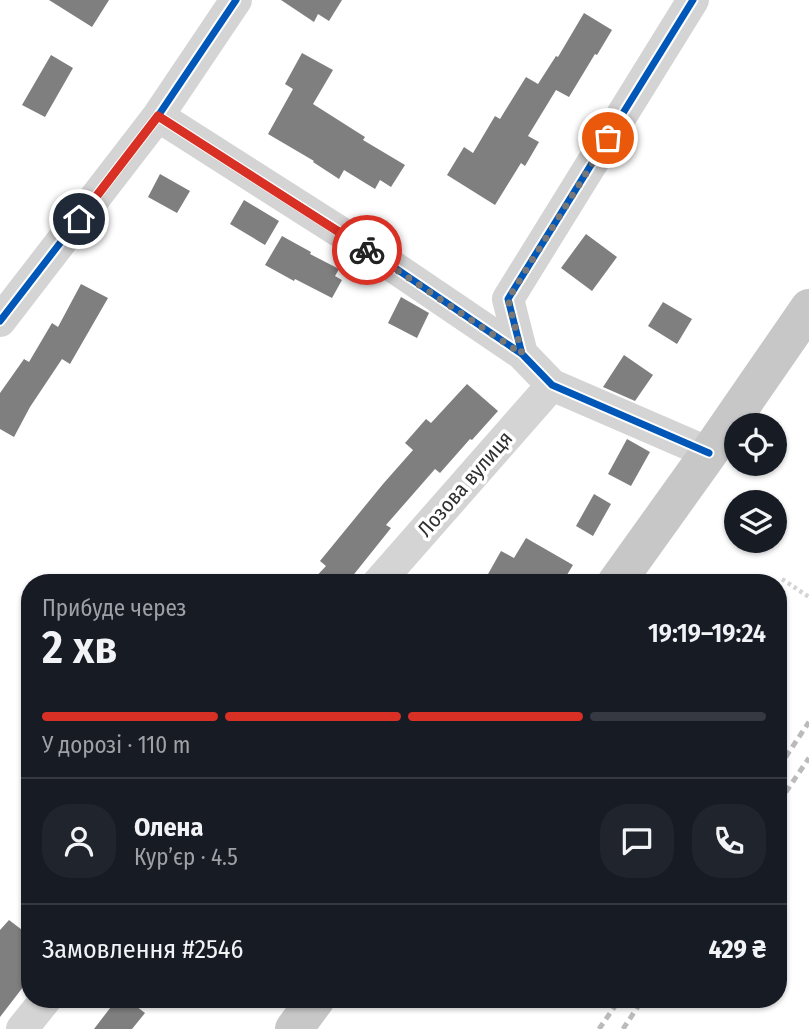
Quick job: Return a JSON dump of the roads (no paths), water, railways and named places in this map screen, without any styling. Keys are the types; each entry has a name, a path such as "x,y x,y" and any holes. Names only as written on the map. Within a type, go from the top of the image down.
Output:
{"main road":[{"path":"622,574 809,308"},
{"path":"295,1029 310,1008"}],"street":[{"path":"0,321 158,116 236,0"},
{"path":"522,354 508,299 693,0"},
{"path":"158,116 361,246 522,354 552,385 709,453"},
{"name":"Лозова вулиця","path":"386,574 552,385"},
{"path":"22,1029 39,1008"}],"railway":[{"path":"787,755 809,722"},
{"path":"787,790 809,758"},
{"path":"599,1029 614,1008"},
{"path":"623,1029 637,1008"}]}
